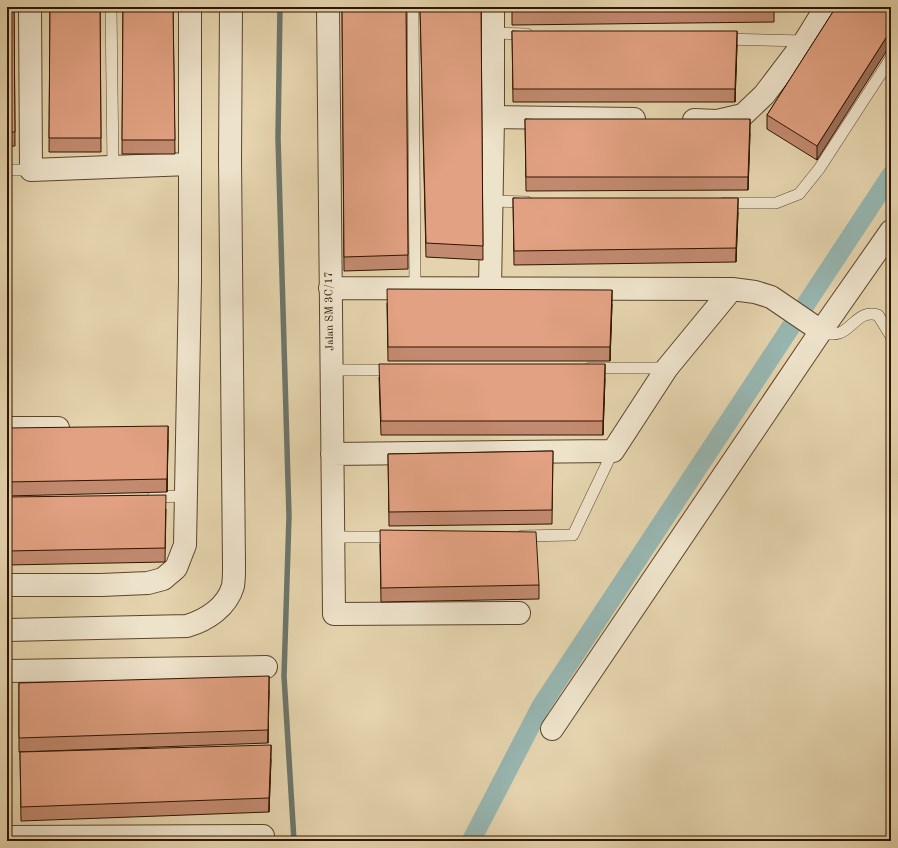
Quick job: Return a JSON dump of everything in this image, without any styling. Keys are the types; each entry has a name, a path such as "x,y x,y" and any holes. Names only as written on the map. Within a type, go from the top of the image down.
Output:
{"street":[{"path":"30,7 31,170 190,164"},
{"path":"7,585 101,585 148,583 163,579 176,568 186,545 190,281 190,7"},
{"path":"7,630 187,626 201,622 215,613 226,599 233,586 230,159 231,7"},
{"name":"Jalan SM 3C/17","path":"328,7 334,614 519,613"},
{"path":"490,288 493,7"},
{"path":"677,120 717,121 743,114 764,95 805,41 826,7"},
{"path":"493,117 653,120"},
{"path":"552,728 815,326 891,230"},
{"path":"330,288 732,289 755,292 771,297 815,326"},
{"path":"332,454 613,451 667,368 732,289"},
{"path":"164,427 188,427"},
{"path":"7,428 78,428"},
{"path":"7,671 266,667"},
{"path":"7,837 263,836"}],"lane":[{"path":"111,7 113,167"},
{"path":"413,7 415,288"},
{"path":"493,34 540,34"},
{"path":"712,38 805,41"},
{"path":"713,203 776,204 799,194 819,168 891,58"},
{"path":"7,170 31,170"},
{"path":"492,201 539,202"},
{"path":"815,326 829,334 837,334 843,332 864,315 874,314 878,315 891,336"},
{"path":"581,368 667,368"},
{"path":"331,370 401,370"},
{"path":"511,536 573,535 613,451"},
{"path":"139,497 186,496"},
{"path":"333,537 403,537"}],"building":[{"path":"7,7 14,7 15,132 7,132"},
{"path":"50,7 100,7 101,138 49,138"},
{"path":"123,7 173,7 175,140 122,140"},
{"path":"342,7 406,7 408,255 344,257"},
{"path":"420,7 481,7 483,246 426,243"},
{"path":"512,7 774,7 774,9 512,11"},
{"path":"836,7 891,7 891,30 817,146 767,115"},
{"path":"512,31 737,31 735,89 513,89"},
{"path":"525,119 750,119 748,177 526,177"},
{"path":"513,198 738,198 736,248 514,251"},
{"path":"387,289 612,290 610,347 388,347"},
{"path":"379,364 605,364 603,421 381,421"},
{"path":"168,426 167,479 7,482 7,428"},
{"path":"553,451 552,510 389,512 388,454"},
{"path":"166,495 165,548 7,551 7,497"},
{"path":"380,530 536,532 539,585 381,588"},
{"path":"269,676 268,730 19,738 19,683"},
{"path":"271,745 269,798 21,807 20,752"},
{"path":"27,837 245,837 245,841 27,841"}],"waterway":[{"path":"280,7 278,138 289,516 284,676 294,841"},
{"path":"471,841 541,706 891,175"}]}
